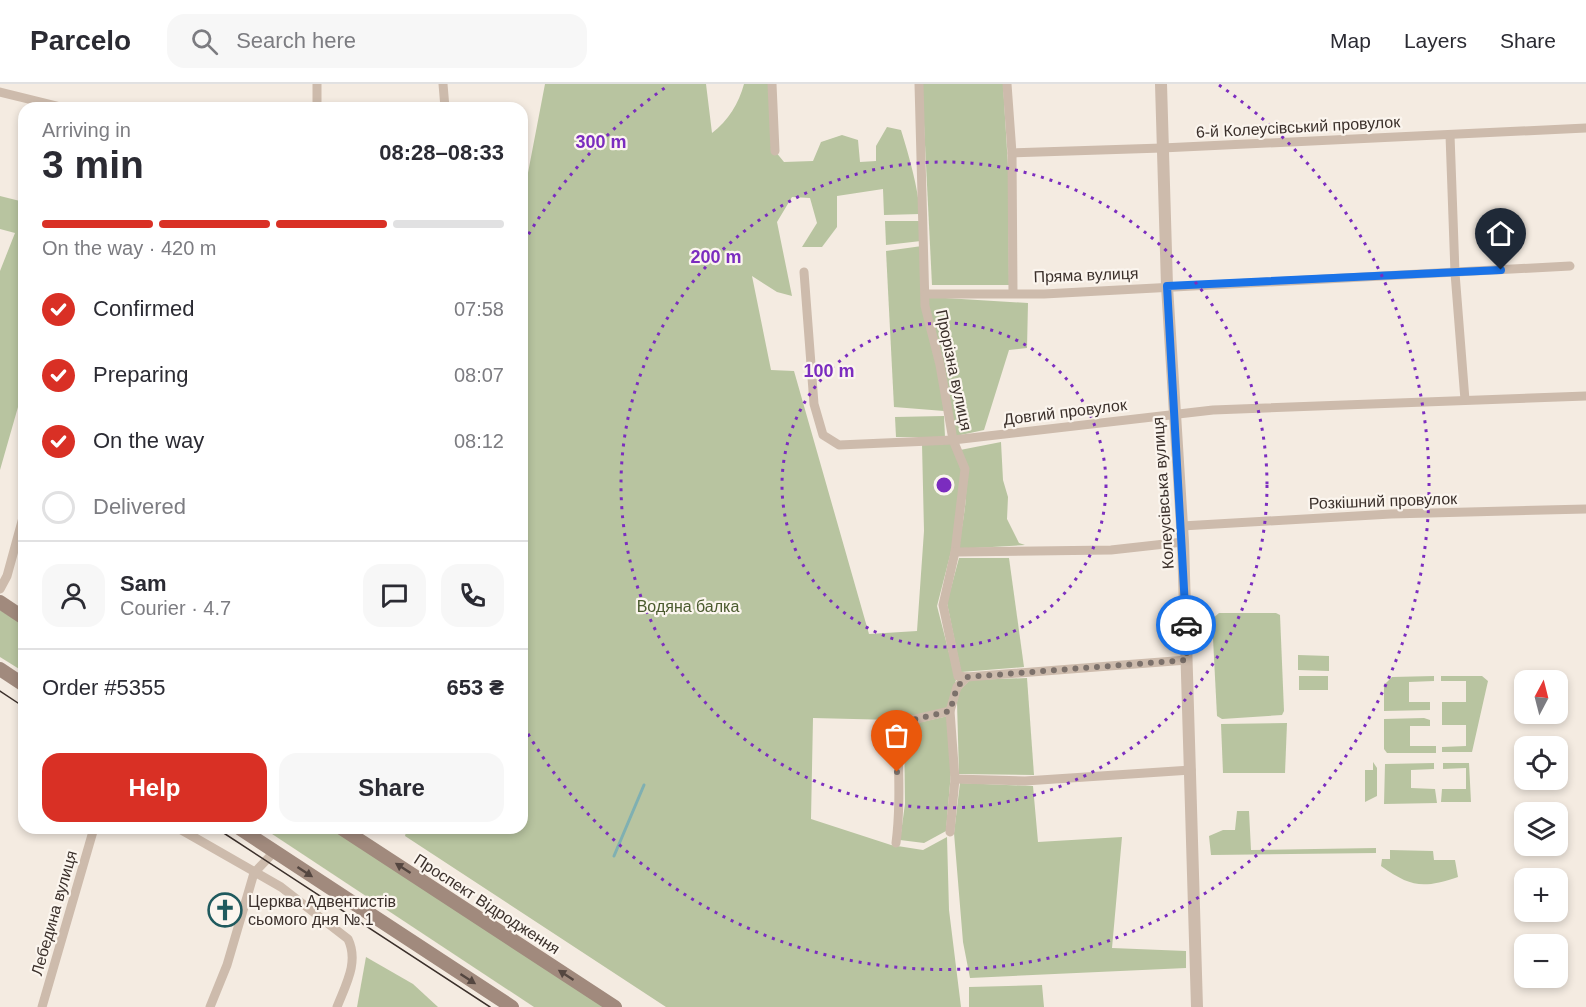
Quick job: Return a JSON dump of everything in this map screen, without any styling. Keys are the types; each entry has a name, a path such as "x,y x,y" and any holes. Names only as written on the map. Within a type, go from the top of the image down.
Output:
{"main road":[{"path":"0,602 18,614"},
{"path":"0,669 18,681"},
{"path":"248,834 512,1007"},
{"name":"Проспект Відродження","path":"350,834 615,1007"}],"street":[{"path":"317,84 317,102"},
{"path":"443,84 444,102"},
{"path":"772,84 775,151"},
{"name":"Прорізна вулиця","path":"919,84 925,306 940,365 953,440 965,469 955,552 943,605 958,676 967,677"},
{"path":"1007,84 1012,153 1013,292"},
{"name":"Колеусівська вулиця","path":"1161,84 1167,286 1184,542 1197,1007"},
{"path":"0,92 41,102"},
{"name":"6-й Колеусівський провулок","path":"1012,153 1586,128"},
{"path":"1450,135 1455,273 1465,400"},
{"name":"Пряма вулиця","path":"926,294 1013,292 1044,294 1570,266"},
{"name":"Довгий провулок","path":"804,272 814,404 823,435 839,445 953,440 1213,410 1586,396"},
{"name":"Розкішний провулок","path":"1182,526 1391,514 1586,509"},
{"path":"0,589 7,576 18,536"},
{"path":"955,552 1111,550 1184,542"},
{"path":"950,832 955,778 950,711 957,687 967,677 1187,660"},
{"path":"896,843 899,818 898,727 903,722 950,711"},
{"path":"955,778 1025,781 1191,770"},
{"name":"Лебедина вулиця","path":"42,1007 92,834"},
{"path":"188,834 281,887 348,939 354,951 353,967 337,1007"},
{"path":"210,1007 227,965 254,873 274,852"}],"green space":[{"name":"Водяна балка","path":"545,84 706,84 712,133 732,111 744,84 772,84 775,151 784,162 813,161 821,142 842,135 858,140 860,162 876,161 876,146 887,127 901,130 915,182 920,214 884,215 883,189 837,196 837,227 822,247 802,247 817,223 810,198 792,197 777,222 792,296 777,292 752,276 771,370 794,371 869,634 917,631 924,531 922,444 951,443 962,470 953,544 937,606 956,680 947,708 894,720 813,718 811,819 891,845 923,850 947,837 949,910 961,1007 666,1007 405,836 406,834 528,834 528,173"},
{"path":"922,84 1003,84 1008,166 1009,285 932,285"},
{"path":"0,196 18,200 18,407 0,470 0,271 15,233 0,229"},
{"path":"885,221 920,221 921,241 886,245"},
{"path":"922,246 944,411 894,407 886,251"},
{"path":"929,297 1028,303 1027,348 1009,350 984,430 956,436 929,307"},
{"path":"944,416 945,437 896,437 895,417"},
{"path":"1001,442 1003,480 1008,497 1007,519 1019,543 1025,545 958,549 966,486 964,462 960,450"},
{"path":"959,558 1009,558 1024,667 961,672 947,603"},
{"path":"0,610 18,621 18,668 0,657"},
{"path":"1219,613 1276,613 1280,615 1284,711 1282,715 1222,719 1217,716 1212,619"},
{"path":"1298,655 1329,656 1329,671 1298,670"},
{"path":"1299,676 1328,676 1328,690 1299,690"},
{"path":"1434,676 1434,681 1409,682 1409,702 1430,702 1430,710 1384,711 1384,685 1392,677"},
{"path":"1441,676 1482,676 1488,681 1472,752 1442,752 1442,747 1466,746 1466,725 1442,725 1442,702 1466,702 1466,681 1441,681"},
{"path":"1027,678 1034,775 959,774 957,702 959,691 970,680"},
{"path":"948,716 951,772 946,831 924,843 900,840 905,804 904,726"},
{"path":"1424,718 1430,720 1430,726 1410,726 1410,746 1436,746 1436,753 1387,753 1384,749 1384,719"},
{"path":"1287,723 1285,773 1223,773 1221,724"},
{"path":"1373,762 1377,768 1377,796 1365,802 1365,770 1373,770"},
{"path":"1434,763 1434,769 1411,770 1411,788 1435,789 1437,803 1384,804 1385,764"},
{"path":"1443,763 1469,763 1471,802 1441,802 1442,789 1466,789 1466,768 1443,769"},
{"path":"960,783 1033,786 1038,842 1122,837 1112,948 1186,951 1186,968 970,978 963,942 954,833"},
{"path":"1237,811 1249,811 1251,850 1376,848 1376,853 1211,855 1209,836 1223,830 1235,830"},
{"path":"272,834 343,834 605,1007 534,1007"},
{"path":"1390,850 1433,851 1434,860 1455,860 1458,877 1426,884 1409,882 1381,866 1382,859 1390,859"},
{"path":"366,957 413,984 438,1007 357,1007"},
{"path":"1042,985 1044,1007 969,1007 969,987"}],"waterway":[{"path":"614,856 644,785"}],"tram line":[{"path":"0,691 18,703"},
{"path":"225,834 490,1007"}],"way so far":[{"path":"897,772 900,723 950,711 957,687 967,677 1187,660 1186,625"}],"place":[{"name":"Церква Адвентистів сьомого дня № 1","path":"225,910"}],"route":[{"path":"1186,625 1184,542 1167,286 1501,270"}]}
